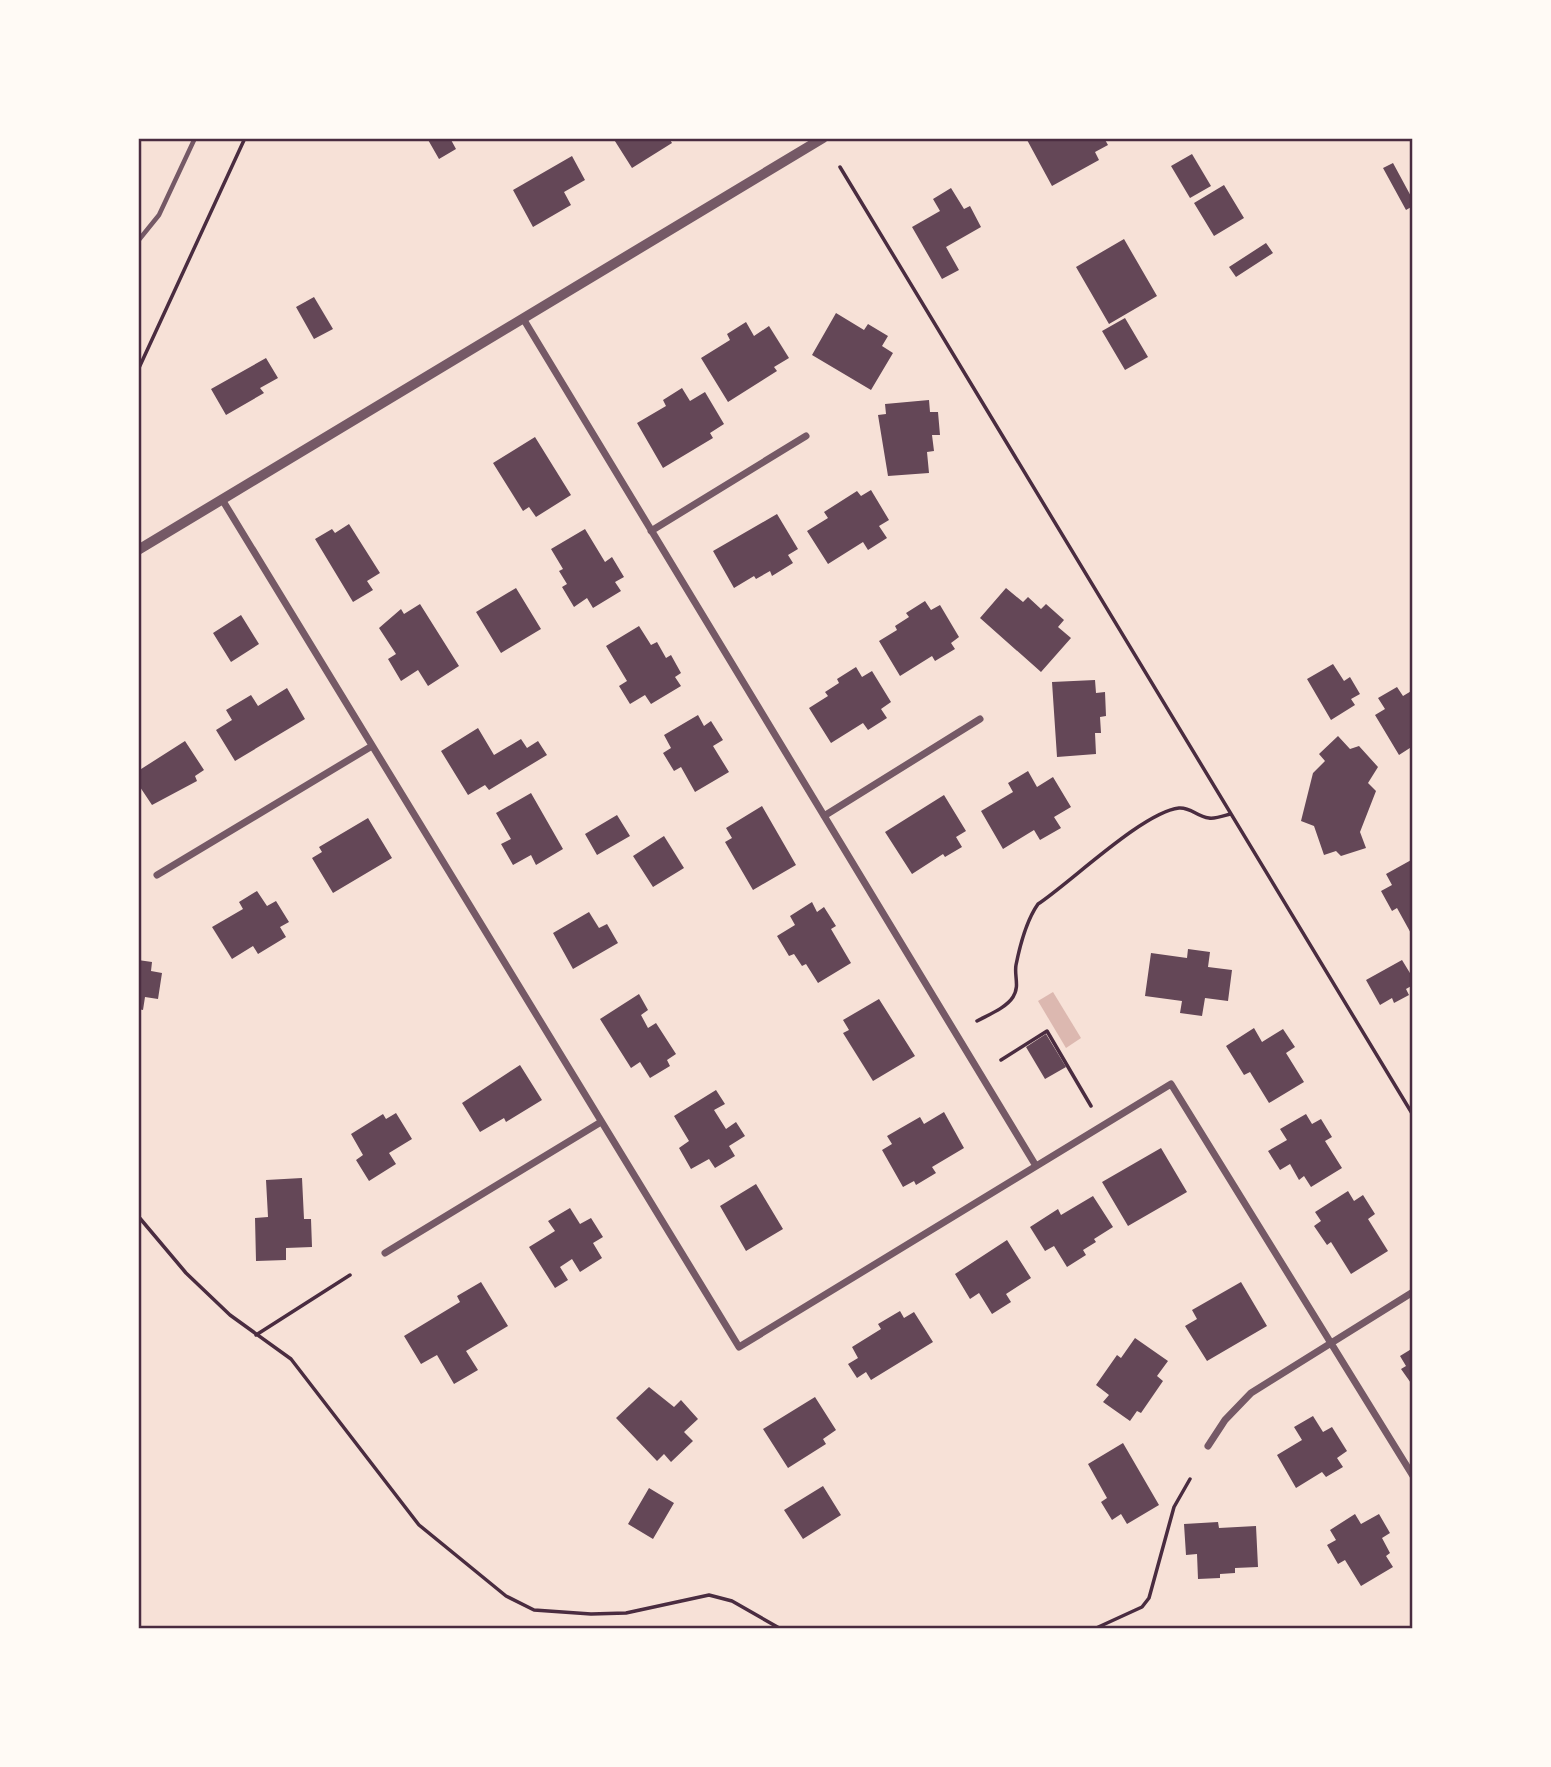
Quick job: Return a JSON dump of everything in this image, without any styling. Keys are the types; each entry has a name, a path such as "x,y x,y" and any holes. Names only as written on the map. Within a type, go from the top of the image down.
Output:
{"street":[{"path":"138,550 823,138"},
{"path":"524,320 1037,1166"},
{"path":"651,531 806,436"},
{"path":"223,501 739,1347 1171,1084 1413,1476"},
{"path":"824,816 980,719"},
{"path":"157,875 372,746"},
{"path":"385,1253 601,1122"},
{"path":"1208,1446 1225,1420 1251,1393 1413,1292"}],"lane":[{"path":"138,241 159,215 195,138"}],"path":[{"path":"138,370 245,138"},
{"path":"840,167 1413,1115"},
{"path":"977,1021 1007,1003 1014,995 1017,983 1015,968 1030,915 1038,904 1131,833 1167,812 1178,808 1190,809 1210,818 1230,814"},
{"path":"1001,1060 1047,1031 1091,1106"},
{"path":"138,1216 186,1273 256,1335 291,1359 419,1525 506,1595 534,1610 591,1614 626,1613 709,1595 732,1601 781,1629"},
{"path":"256,1335 350,1275"},
{"path":"1094,1629 1142,1607 1149,1598 1174,1507 1190,1479"}],"shaded area":[{"path":"1053,992 1081,1038 1066,1048 1038,1001"}],"building":[{"path":"427,138 450,138 456,149 439,159"},
{"path":"613,138 669,138 672,143 632,168"},
{"path":"1026,138 1104,138 1108,145 1095,152 1099,160 1052,186"},
{"path":"1192,154 1211,186 1190,198 1171,166"},
{"path":"572,156 585,180 564,192 571,205 533,227 513,190"},
{"path":"1393,163 1413,200 1413,206 1406,210 1383,168"},
{"path":"1224,185 1244,218 1214,236 1194,203"},
{"path":"951,188 964,209 970,206 981,227 946,247 959,270 942,279 912,227 940,211 933,199"},
{"path":"1124,239 1157,296 1109,324 1076,267"},
{"path":"1266,243 1273,253 1236,277 1229,267"},
{"path":"314,297 333,329 314,339 296,307"},
{"path":"836,313 864,330 868,324 888,336 882,346 893,353 871,390 812,355"},
{"path":"1125,318 1148,357 1125,370 1102,331"},
{"path":"746,322 754,336 769,326 789,358 774,367 777,371 728,402 701,358 730,340 727,334"},
{"path":"266,358 278,378 260,388 264,393 226,415 211,389"},
{"path":"682,388 690,401 705,392 724,424 710,433 713,438 663,468 637,423 666,406 663,400"},
{"path":"929,400 930,412 938,412 940,435 932,435 934,451 927,452 929,473 888,476 878,415 886,414 885,404"},
{"path":"535,437 571,495 536,517 529,507 523,511 493,463"},
{"path":"871,490 889,520 879,526 887,538 868,550 863,542 828,564 807,531 828,518 824,512 857,491 861,496"},
{"path":"777,514 798,549 788,555 793,563 772,576 770,571 756,579 754,576 734,588 713,551"},
{"path":"349,524 380,573 367,581 373,590 353,602 315,539 332,529 335,533"},
{"path":"585,529 605,562 612,557 624,577 615,582 621,591 593,608 587,598 574,607 562,587 567,584 559,571 563,569 551,549"},
{"path":"516,588 541,629 501,653 476,612"},
{"path":"1006,588 1023,602 1028,597 1041,609 1046,604 1064,620 1058,627 1071,638 1041,672 980,618"},
{"path":"925,601 931,610 940,605 959,637 951,643 955,649 935,661 932,656 900,676 879,641 897,630 895,626 909,617 906,613"},
{"path":"420,604 459,666 428,686 418,670 401,681 388,659 396,654 379,628 401,609 404,614"},
{"path":"241,615 259,644 231,662 213,633"},
{"path":"639,626 651,645 657,642 666,658 671,655 681,673 675,677 681,686 651,704 645,695 630,704 619,686 627,681 606,646"},
{"path":"1333,664 1344,681 1350,677 1360,694 1351,699 1355,705 1331,720 1307,679"},
{"path":"856,667 862,677 872,671 891,702 881,709 887,718 868,730 863,723 831,743 809,708 828,696 825,692 839,683 837,679"},
{"path":"1095,680 1096,693 1105,692 1106,716 1100,717 1101,733 1095,733 1096,754 1057,757 1052,682"},
{"path":"1397,687 1403,696 1413,690 1413,746 1399,755 1375,715 1385,709 1378,698"},
{"path":"287,688 305,719 235,761 216,730 232,720 226,710 251,695 258,706"},
{"path":"698,715 704,726 711,721 723,740 713,746 729,772 695,792 681,767 674,771 663,753 671,748 664,735"},
{"path":"478,728 494,755 521,739 527,748 538,741 547,755 489,790 485,785 468,795 441,751"},
{"path":"1338,736 1350,749 1359,746 1378,767 1368,783 1376,791 1360,832 1366,848 1341,856 1336,851 1324,855 1314,826 1301,821 1313,773 1325,761 1319,754"},
{"path":"185,741 204,770 195,776 197,781 152,805 138,784 138,771"},
{"path":"1028,771 1037,787 1053,777 1071,807 1054,817 1061,828 1040,840 1034,830 1003,849 981,811 1013,792 1008,783"},
{"path":"531,793 563,849 536,865 531,855 513,865 501,844 511,839 496,813"},
{"path":"944,795 966,831 956,837 962,847 945,857 943,854 912,874 885,832"},
{"path":"762,806 796,865 753,890 725,842 732,838 726,828"},
{"path":"617,815 630,836 597,855 585,834"},
{"path":"368,818 392,858 333,893 312,858 322,852 319,847"},
{"path":"664,836 684,868 653,887 633,856"},
{"path":"1413,859 1413,937 1397,908 1392,911 1381,891 1392,885 1386,874"},
{"path":"257,891 267,906 276,901 289,922 280,927 286,937 258,954 253,946 232,959 212,927 243,909 239,902"},
{"path":"812,902 817,912 824,907 836,926 831,929 851,963 818,983 806,964 802,966 794,954 789,956 777,936 795,925 790,916"},
{"path":"589,912 599,928 607,924 618,943 573,969 553,933"},
{"path":"1188,949 1210,952 1208,967 1232,970 1228,1001 1205,998 1202,1016 1180,1013 1182,1001 1145,996 1151,953 1187,958"},
{"path":"138,960 152,962 151,971 162,973 158,999 145,997 143,1010 138,1009"},
{"path":"1402,960 1413,978 1413,985 1406,989 1409,995 1394,1003 1392,998 1380,1005 1366,980"},
{"path":"639,994 648,1010 641,1015 648,1028 656,1023 676,1054 667,1060 670,1066 650,1078 640,1062 631,1068 600,1019"},
{"path":"879,999 915,1056 873,1081 843,1033 849,1030 843,1020"},
{"path":"1254,1028 1262,1042 1283,1029 1295,1047 1286,1053 1304,1082 1269,1103 1250,1072 1244,1075 1226,1046"},
{"path":"1046,1034 1066,1067 1045,1079 1026,1047"},
{"path":"520,1065 542,1100 506,1122 504,1118 480,1132 462,1103"},
{"path":"716,1090 725,1104 714,1110 726,1129 736,1122 745,1136 729,1146 735,1156 715,1168 709,1159 691,1169 679,1148 689,1141 674,1116"},
{"path":"944,1112 964,1148 932,1167 936,1173 916,1185 914,1181 903,1187 882,1150 892,1144 887,1136 920,1117 924,1124"},
{"path":"396,1113 412,1139 389,1153 396,1164 369,1181 356,1160 363,1155 351,1134 383,1114 386,1119"},
{"path":"1306,1114 1312,1124 1321,1119 1332,1137 1325,1141 1342,1168 1311,1187 1304,1176 1299,1180 1290,1164 1280,1170 1268,1151 1287,1140 1280,1129"},
{"path":"1161,1148 1187,1192 1128,1226 1102,1182"},
{"path":"302,1178 304,1219 311,1219 312,1247 286,1248 286,1260 256,1261 255,1218 268,1217 266,1180"},
{"path":"756,1184 783,1229 746,1251 720,1206"},
{"path":"1348,1191 1354,1201 1363,1195 1375,1214 1368,1219 1388,1251 1351,1274 1331,1242 1327,1245 1314,1226 1321,1221 1315,1212"},
{"path":"1093,1196 1113,1227 1083,1250 1086,1255 1067,1267 1054,1246 1045,1251 1030,1227 1058,1209 1061,1215"},
{"path":"570,1208 580,1224 591,1218 603,1237 593,1243 602,1258 580,1272 572,1259 560,1267 568,1280 555,1288 529,1247 555,1231 548,1221"},
{"path":"1007,1240 1031,1278 1006,1294 1011,1302 992,1314 979,1293 970,1299 955,1274"},
{"path":"481,1282 508,1326 466,1351 478,1370 454,1384 437,1355 421,1364 404,1336 460,1302 457,1296"},
{"path":"1241,1282 1267,1326 1207,1361 1185,1326 1197,1319 1192,1310"},
{"path":"900,1311 904,1318 914,1312 933,1342 871,1380 866,1372 857,1378 848,1364 858,1358 852,1347 881,1329 878,1324"},
{"path":"1135,1338 1168,1361 1157,1376 1163,1381 1141,1413 1137,1411 1130,1421 1103,1402 1109,1395 1096,1385 1117,1355 1121,1358"},
{"path":"1413,1348 1413,1386 1401,1369 1406,1366 1400,1356"},
{"path":"649,1387 674,1407 681,1400 698,1419 684,1432 693,1441 671,1462 664,1454 657,1461 616,1418"},
{"path":"815,1397 836,1430 823,1439 826,1444 788,1468 763,1429"},
{"path":"1313,1416 1323,1432 1332,1427 1347,1451 1337,1458 1343,1467 1326,1477 1322,1472 1296,1488 1277,1455 1302,1440 1294,1427"},
{"path":"1123,1443 1159,1505 1127,1524 1121,1514 1112,1520 1101,1502 1107,1498 1088,1464"},
{"path":"823,1486 841,1515 803,1539 784,1510"},
{"path":"649,1488 674,1503 653,1539 628,1524"},
{"path":"1355,1514 1361,1524 1379,1514 1390,1533 1382,1538 1390,1553 1386,1556 1393,1567 1361,1586 1345,1560 1338,1564 1327,1545 1336,1540 1330,1530"},
{"path":"1218,1522 1219,1528 1256,1526 1258,1567 1235,1568 1235,1573 1220,1574 1220,1578 1198,1579 1197,1554 1186,1555 1184,1524"}]}
